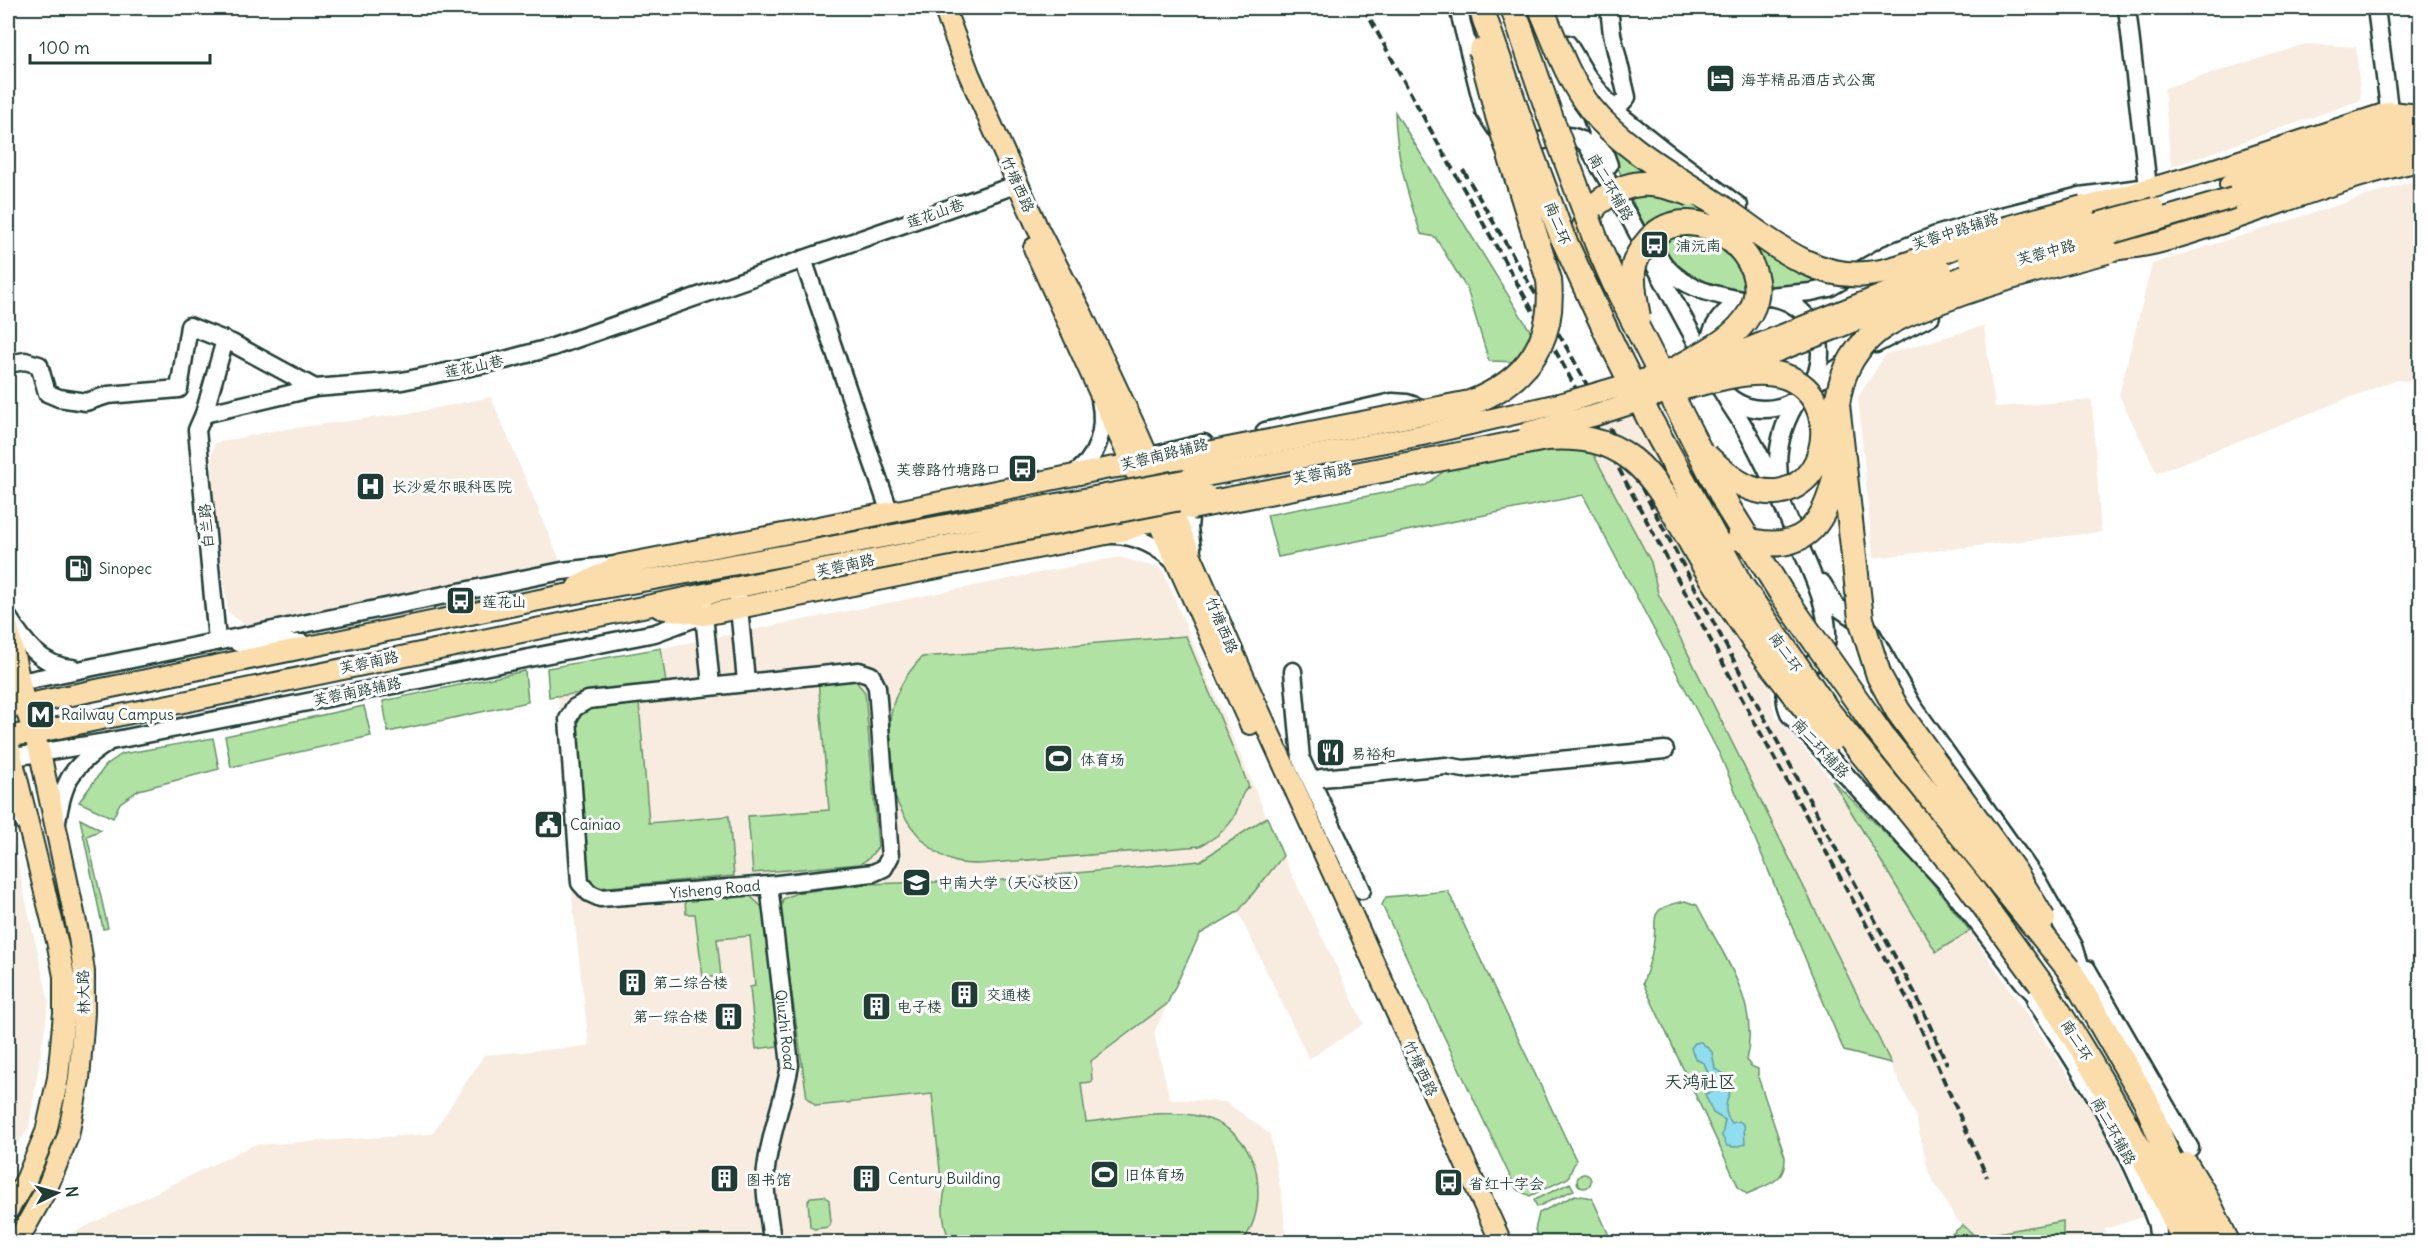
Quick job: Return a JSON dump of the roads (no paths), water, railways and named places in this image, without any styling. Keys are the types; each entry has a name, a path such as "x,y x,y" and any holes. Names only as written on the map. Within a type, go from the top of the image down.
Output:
{"highway":[{"path":"1187,458 1470,403 1489,396 1507,385 1523,371 1534,356 1548,323 1551,303 1549,280 1498,116 1470,8"},
{"name":"南二环","path":"1480,8 1562,236 1618,357 1690,495 1740,584 1834,719 1969,885 2033,983 2069,1028 2100,1077 2150,1168 2185,1242"},
{"name":"南二环","path":"1513,8 1597,243 1642,340 1729,508 1782,594 1882,736 2071,958 2095,1013 2205,1196 2224,1242"},
{"path":"1541,8 1562,63 1591,109 1629,145 1804,262 1828,271 1868,274 1892,269 1976,238 2083,208"},
{"path":"1586,285 1581,244 1584,228 1590,213 1598,203 1617,189 1636,183 1647,183 1674,188 1721,207"},
{"path":"1642,340 1633,270 1638,255 1654,235 1672,225 1689,222 1721,232 1736,243 1751,265 1758,289 1749,315 1729,337 1682,378"},
{"path":"2071,958 2027,891 1917,739 1898,711 1879,676 1861,620 1837,404 1845,370 1855,353 1872,334 1904,316 1967,291 2010,276 2107,251"},
{"path":"1682,378 1752,374 1784,376 1809,393 1820,416 1824,439 1822,454 1806,478 1782,490 1763,491 1749,488 1733,478 1704,453 1691,437"},
{"path":"1690,495 1703,512 1722,529 1737,537 1758,543 1787,543 1814,527 1828,506 1839,460 1839,435"},
{"path":"1172,515 1546,438 1587,438 1613,446 1645,471 1726,600 1770,663 1812,717 1845,754 1936,844"},
{"path":"2150,1168 2162,1232"}],"main road":[{"name":"竹塘西路","path":"933,8 965,92 1098,390 1146,464 1172,515 1187,564 1373,993 1489,1242"},
{"name":"竹塘西路","path":"944,8 969,74 1038,229 1082,314 1135,427 1146,464"},
{"path":"2083,208 2148,187 2391,121 2421,115"},
{"path":"2231,192 2391,121 2421,124"},
{"name":"芙蓉中路","path":"1682,378 1832,330 1964,276 2231,192 2421,144"},
{"path":"2107,251 2159,243 2237,219 2341,182 2421,161"},
{"name":"芙蓉南路","path":"16,707 559,596 809,551 1477,424 1682,378"},
{"name":"芙蓉南路","path":"8,736 34,733 83,721 811,572 1441,451 1596,415 1682,378"},
{"path":"559,596 620,565 1108,468 1187,458"},
{"path":"648,606 704,615 1126,530 1172,515"},
{"name":"竹塘西路","path":"1187,564 1250,692 1501,1242"},
{"name":"林大路","path":"8,627 16,707 34,733 40,753 79,937 84,972 84,1013 79,1079 68,1136 46,1188 17,1242"},
{"path":"8,1210 26,1180 46,1132 58,1078 64,1012 64,976 57,941 32,835 9,753"}],"street":[{"name":"南二环辅路","path":"1458,8 1484,111 1492,125 1510,140 1520,144 1568,135 1577,136 1586,144 1707,358"},
{"name":"南二环辅路","path":"1553,8 1611,171 1660,260 1686,285 1704,292 1742,300"},
{"path":"1609,8 1612,34 1626,97 1615,111"},
{"path":"2127,8 2148,187"},
{"path":"2376,8 2391,121 2421,105"},
{"path":"1568,45 1587,76 1615,111 1757,219 1818,258 1828,288"},
{"name":"芙蓉中路辅路","path":"1769,296 1828,288 1874,261 1936,235 2044,204 2080,196 2148,187"},
{"name":"莲花山巷","path":"204,414 315,388 402,381 505,360 553,347 1007,188"},
{"path":"1682,378 1704,378 1718,385 1737,403 1750,408 1776,408 1883,339 1961,304 2116,259 2159,243"},
{"path":"803,259 890,513"},
{"path":"1874,261 1864,271 1862,280 1874,318 1886,329 1908,327"},
{"path":"1718,385 1707,358 1711,333 1729,308 1742,300 1769,296 1785,300 1800,309 1815,329 1820,354 1818,371 1792,408 1780,440 1778,469 1780,482 1826,592 1836,606 1869,629 1913,706 2038,882 2071,958 2190,1148 2224,1242"},
{"path":"8,364 25,362 39,365 47,393 59,398 86,402 108,395 179,389 189,326 225,340 315,388"},
{"name":"白兰路","path":"210,642 197,430 204,414 225,340"},
{"path":"1682,378 1698,368 1707,358"},
{"name":"南二环辅路","path":"1718,385 1766,464 1816,586 1826,620 1826,648 1819,659 1796,674 1785,692 1785,706 1790,716 1949,886 2033,983 2061,1039 2143,1184 2162,1232 2159,1242"},
{"path":"1072,476 1088,463 1100,437 1102,408 1098,390"},
{"name":"芙蓉南路辅路","path":"1146,464 1392,402 1407,403 1478,430"},
{"name":"芙蓉南路辅路","path":"1146,464 1181,482 1202,483 1559,414 1462,441 1204,490 1193,493 1172,515"},
{"name":"芙蓉南路辅路","path":"1172,515 1415,473 1423,470 1449,448 1462,441"},
{"path":"1098,535 1115,534 1139,539 1187,564"},
{"path":"14,682 562,571 620,565"},
{"path":"737,587 746,681"},
{"path":"702,595 711,686"},
{"name":"芙蓉南路辅路","path":"9,753 40,753 111,742 655,633 704,615"},
{"path":"8,616 19,635 40,657 59,668 86,668"},
{"path":"210,642 333,643"},
{"name":"Yisheng Road","path":"859,670 871,675 877,687 890,857 884,868 873,873 769,885 600,898 589,892 580,883 568,719 574,708 588,700 746,681 859,670"},
{"path":"1293,670 1301,759 1362,890"},
{"path":"56,829 61,794 75,768 111,742"},
{"path":"1312,781 1322,778 1446,766 1464,769 1665,750"},
{"path":"8,797 32,835"},
{"name":"Qiuzhi Road","path":"769,885 790,1065 786,1087 770,1139 765,1172 772,1242"},
{"path":"2146,1101 2190,1148"}],"water":[{"path":"1701,1042 1712,1052 1715,1069 1728,1076 1732,1083 1726,1109 1732,1123 1739,1121 1744,1125 1745,1144 1735,1147 1727,1146 1722,1136 1725,1120 1713,1113 1705,1094 1715,1090 1704,1063 1695,1058 1691,1048 1695,1043"}],"railway":[{"path":"1364,8 1560,359 1755,723 1909,1002 1987,1177"},
{"path":"1463,170 1571,355 1764,717 1917,997 1947,1064"}],"place":[{"name":"海芋精品酒店式公寓","path":"1720,79"},
{"name":"浦沅南","path":"1655,245"},
{"name":"芙蓉路竹塘路口","path":"1022,469"},
{"name":"长沙爱尔眼科医院","path":"371,486"},
{"name":"Sinopec","path":"78,568"},
{"name":"莲花山","path":"461,601"},
{"name":"Railway Campus","path":"40,714"},
{"name":"易裕和","path":"1330,753"},
{"name":"体育场","path":"1059,759"},
{"name":"Cainiao","path":"549,824"},
{"name":"中南大学（天心校区）","path":"917,882"},
{"name":"第二综合楼","path":"632,982"},
{"name":"交通楼","path":"965,994"},
{"name":"电子楼","path":"876,1006"},
{"name":"第一综合楼","path":"729,1016"},
{"name":"旧体育场","path":"1104,1174"},
{"name":"Century Building","path":"867,1178"},
{"name":"图书馆","path":"725,1179"},
{"name":"省红十字会","path":"1448,1183"}],"district":[{"name":"天鸿社区","path":"1700,1081"}]}
